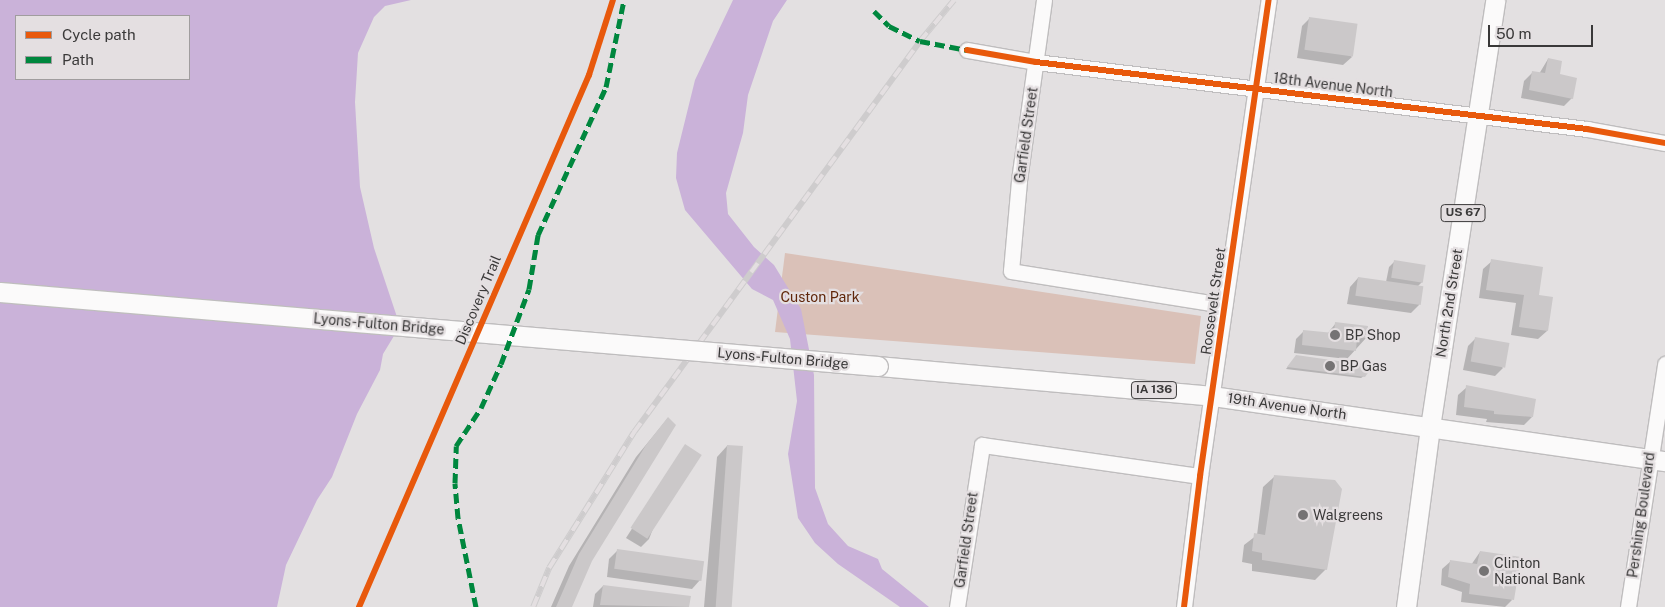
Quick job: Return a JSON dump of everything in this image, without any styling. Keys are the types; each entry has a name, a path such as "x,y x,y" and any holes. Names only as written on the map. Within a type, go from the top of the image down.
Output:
{"main road":[{"name":"North 2nd Street","path":"1406,607 1430,427 1495,0"},
{"name":"Lyons-Fulton Bridge","path":"0,292 878,366"},
{"name":"19th Avenue North","path":"878,366 1212,396 1657,460"}],"street":[{"name":"Garfield Street","path":"1044,0 1020,181 1011,271 1224,304"},
{"name":"Roosevelt Street","path":"1184,607 1224,304 1269,0"},
{"name":"18th Avenue North","path":"968,50 1036,62 1587,129 1665,143"},
{"name":"Pershing Boulevard","path":"1628,607 1657,460 1665,364"},
{"name":"Garfield Street","path":"957,607 982,445 1200,476"}],"green space":[{"name":"Custon Park","path":"785,253 1201,316 1195,364 775,332"}],"shaded area":[{"path":"0,0 411,0 385,6 374,17 358,53 355,102 360,187 374,248 400,326 383,354 380,370 357,414 332,477 317,500 286,565 277,607 0,607"},
{"path":"733,0 787,0 773,21 748,95 743,133 726,193 728,214 754,247 774,265 801,309 814,375 815,488 828,524 848,546 878,559 882,569 929,607 900,607 838,564 815,543 798,518 788,454 797,401 790,339 773,300 752,289 685,210 676,178 677,153 695,80"}],"building":[{"path":"1309,17 1358,24 1353,56 1304,50"},
{"path":"1548,58 1562,61 1560,74 1577,78 1573,99 1529,90 1532,71 1545,73"},
{"path":"1491,259 1543,267 1539,295 1553,297 1548,331 1519,327 1524,295 1486,290"},
{"path":"1394,260 1426,265 1423,283 1391,278"},
{"path":"1358,277 1423,286 1421,305 1355,296"},
{"name":"BP Shop","path":"1335,322 1368,326 1367,338 1357,337 1356,351 1302,345 1303,330 1334,333"},
{"path":"1475,337 1509,343 1505,368 1471,362"},
{"name":"BP Gas","path":"1296,355 1373,366 1365,377 1287,367"},
{"path":"1466,385 1536,399 1533,417 1494,414 1494,411 1464,407"},
{"path":"668,417 676,425 592,561 572,607 556,607 579,554 646,445"},
{"path":"685,444 702,455 647,539 631,528"},
{"path":"727,445 743,446 732,607 716,607"},
{"name":"Walgreens","path":"1274,475 1335,480 1342,489 1327,570 1262,560 1262,553 1252,551 1254,533 1265,535"},
{"path":"617,549 704,561 701,581 614,569"},
{"name":"Clinton National Bank","path":"1480,551 1521,557 1514,600 1469,594 1470,584 1448,577 1450,560 1477,564"},
{"path":"603,585 691,596 689,607 600,605"}],"railway":[{"path":"533,607 549,568 634,432 920,41 954,0"}],"marked path":[{"path":"476,607 458,518 455,483 456,446 481,408 501,364 529,289 538,235 606,87 624,0"},
{"path":"874,11 889,26 920,41 967,50"}],"cycle path":[{"name":"Discovery Trail","path":"359,607 589,75 613,0"},
{"path":"1184,607 1200,476 1269,0"},
{"path":"967,50 1036,62 1587,129 1665,143"}],"place":[{"name":"BP Shop","path":"1335,335"},
{"name":"BP Gas","path":"1330,366"},
{"name":"Walgreens","path":"1303,515"},
{"name":"Clinton National Bank","path":"1484,571"}]}
